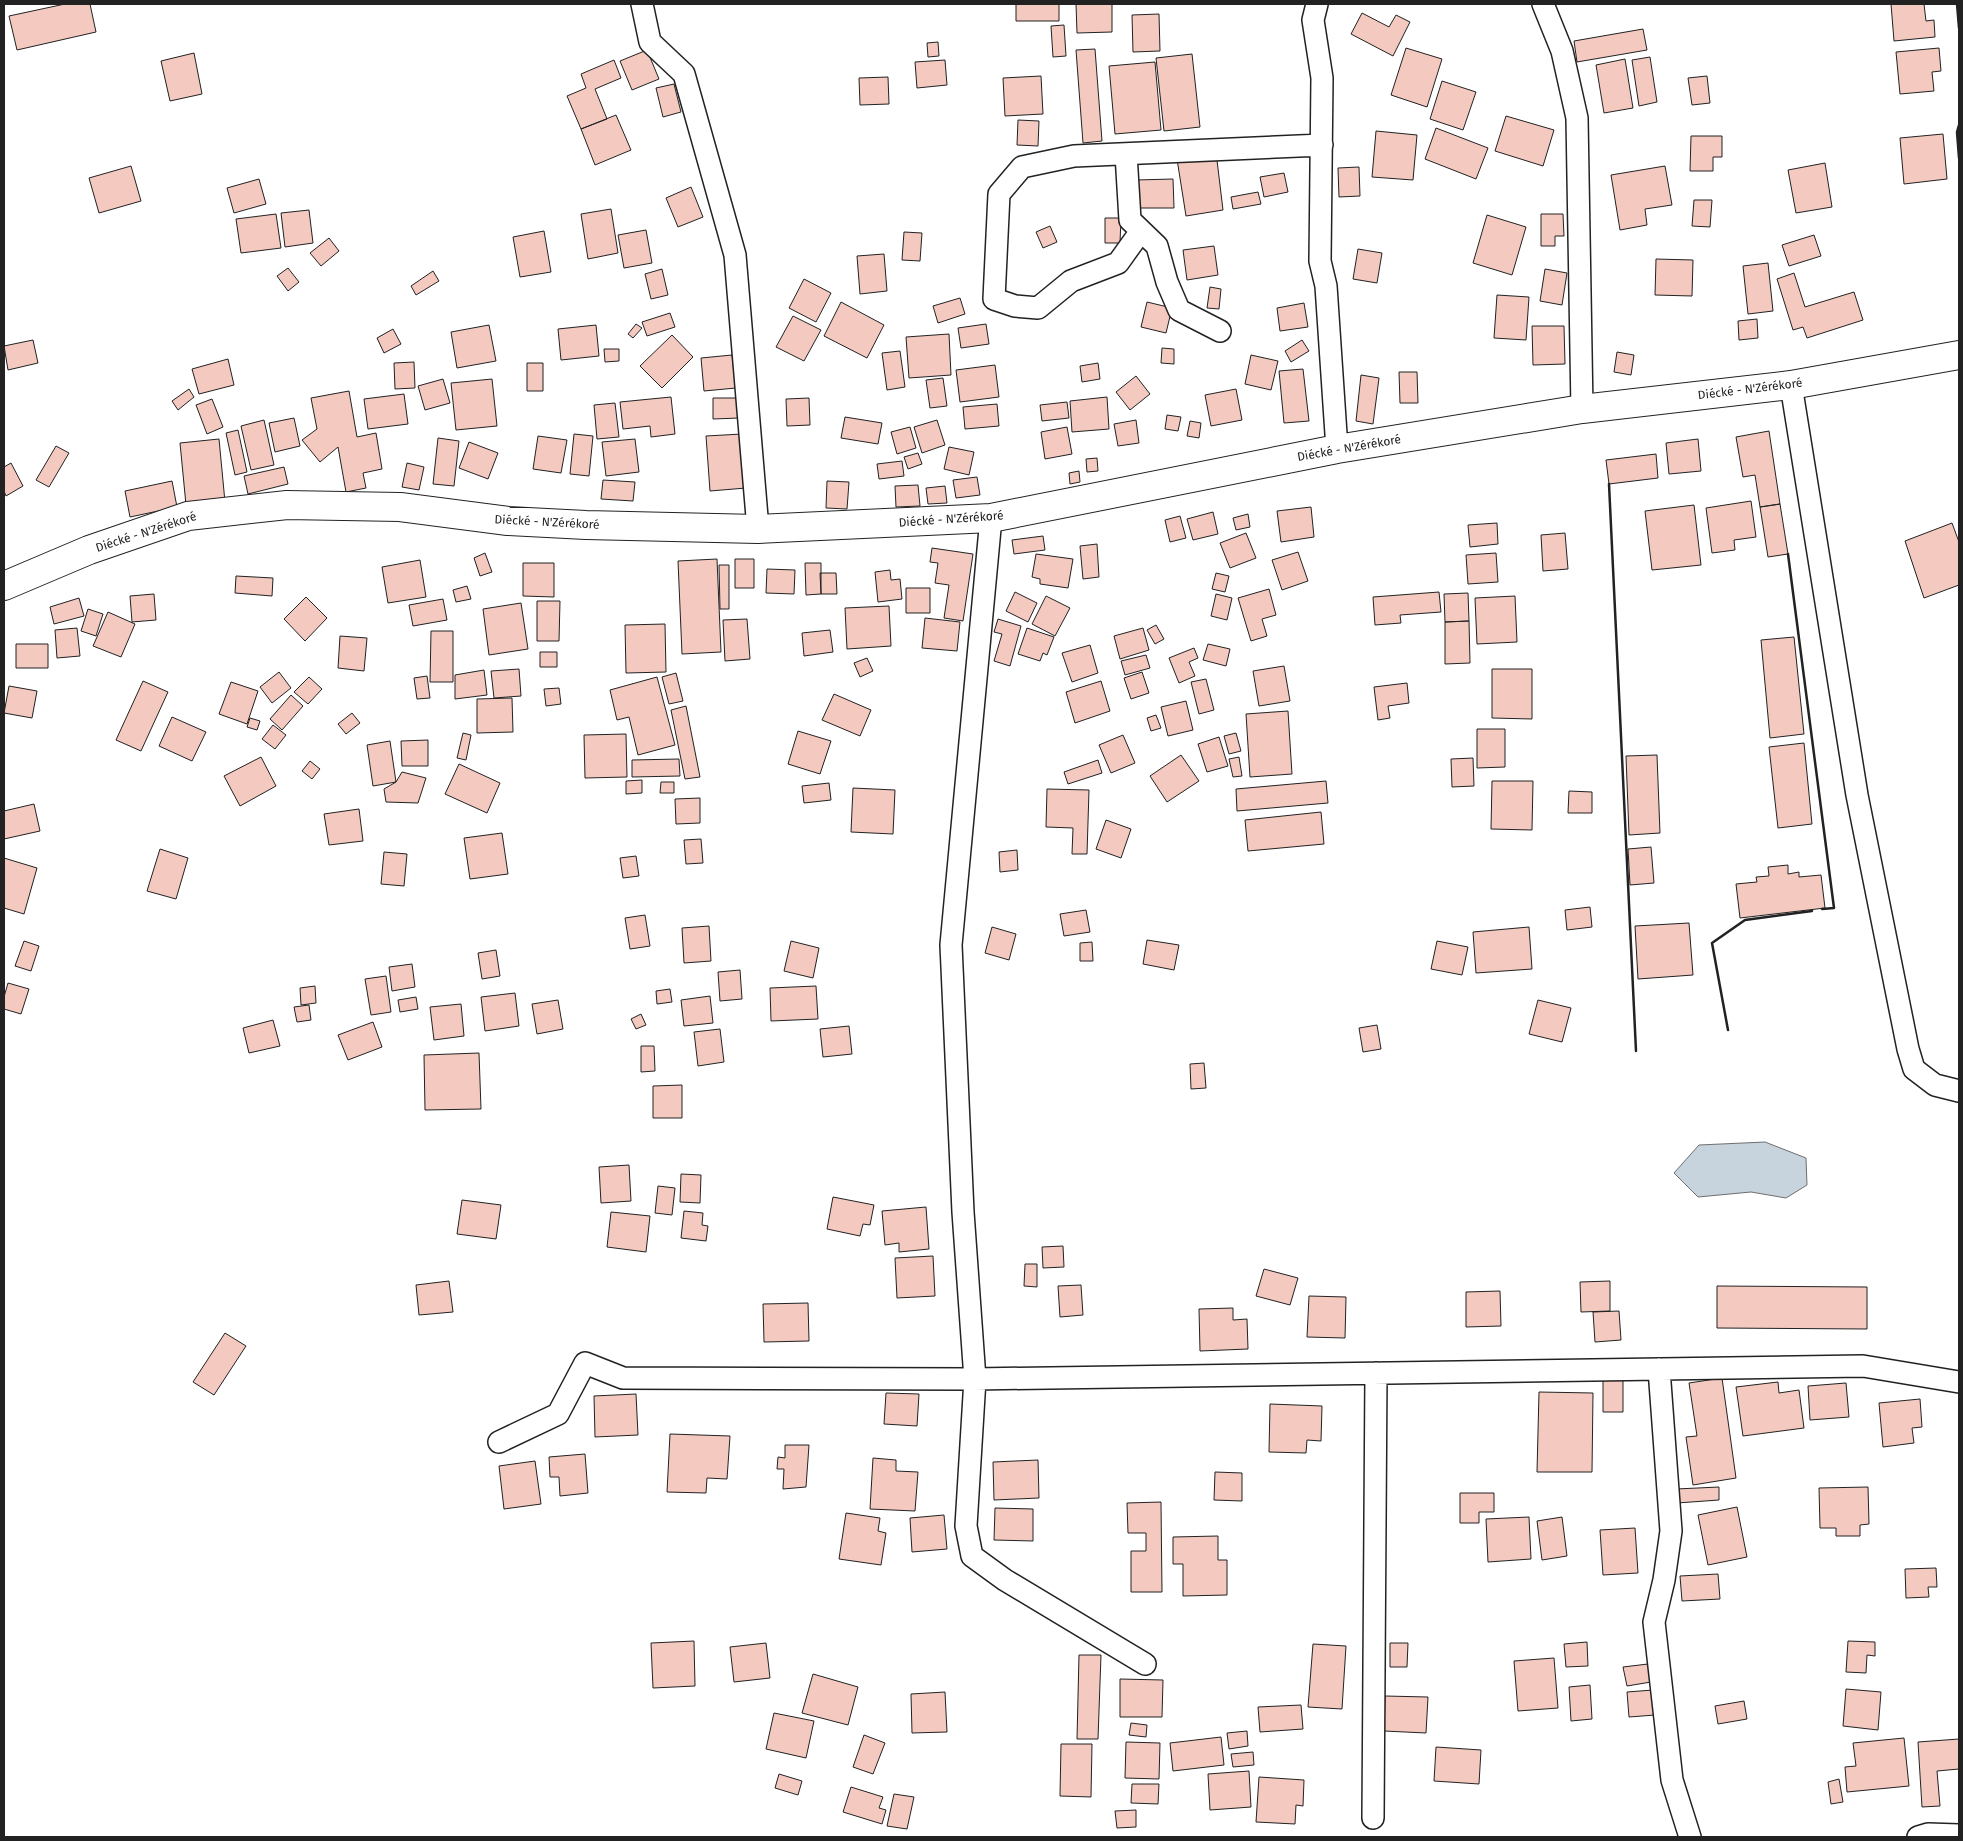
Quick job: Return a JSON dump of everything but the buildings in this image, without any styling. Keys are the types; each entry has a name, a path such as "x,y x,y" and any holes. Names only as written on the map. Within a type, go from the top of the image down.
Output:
{"highway":[{"name":"Diécké - N'Zérékoré","path":"4,586 89,550 188,516 287,504 400,507 508,521 586,525 758,529 991,518 1337,449 1582,409 1791,385 1959,355"}],"street":[{"path":"642,4 650,42 684,74 734,255 758,529"},
{"path":"1317,4 1314,20 1322,78 1320,261 1326,286 1337,449"},
{"path":"1543,4 1562,51 1577,118 1582,409"},
{"path":"1141,231 1118,263 1071,282 1038,308 1015,306 994,299 999,194 1022,168 1074,156 1322,145"},
{"path":"1126,154 1130,220 1157,246 1167,282 1179,310 1220,331"},
{"path":"1791,385 1857,795 1908,1049 1914,1069 1935,1085 1959,1090"},
{"path":"991,518 951,945 963,1212 976,1379 966,1526 972,1556 1005,1580 1145,1664"},
{"path":"499,1442 558,1414 584,1363 623,1378 976,1379 1863,1366 1959,1382"},
{"path":"1659,1369 1671,1531 1664,1580 1654,1622 1672,1780 1690,1837"},
{"path":"1373,1818 1376,1373"},
{"path":"1918,1837 1928,1834 1959,1834"}],"shaded area":[{"path":"1765,1142 1806,1158 1807,1185 1786,1198 1751,1192 1698,1197 1674,1173 1699,1145"}],"wall":[{"path":"1957,4 1959,28"},
{"path":"1959,125 1957,132 1959,158"},
{"path":"1609,484 1636,1051"},
{"path":"1788,554 1834,908 1822,909"},
{"path":"1728,1030 1712,943 1745,920 1812,911"}]}
